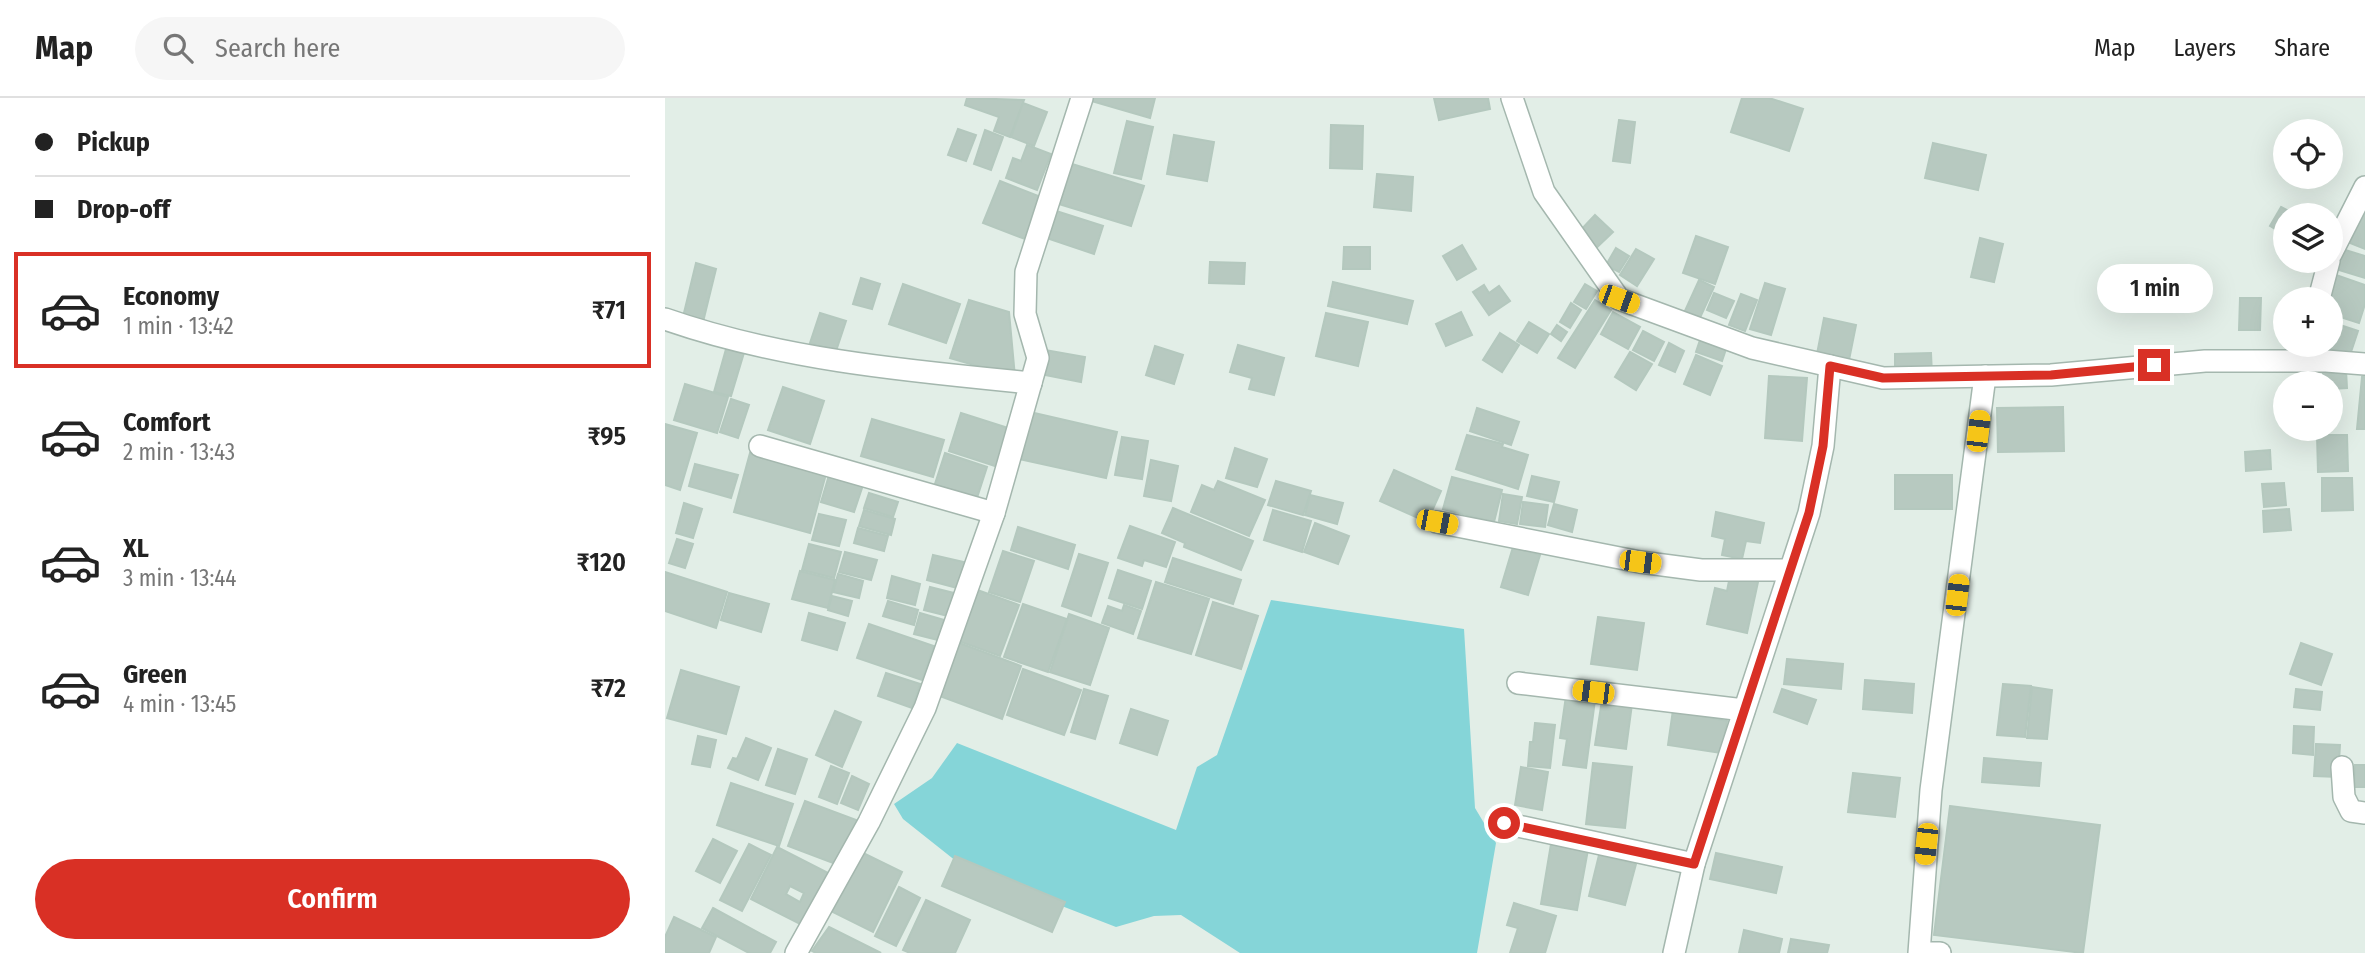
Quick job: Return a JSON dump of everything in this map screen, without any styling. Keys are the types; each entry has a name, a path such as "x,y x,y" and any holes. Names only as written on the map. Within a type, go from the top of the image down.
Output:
{"street":[{"path":"796,953 869,822 925,708 994,513 1038,358 1025,314 1026,272 1083,98"},
{"path":"1512,98 1544,192 1619,299 1752,348 1883,378 2051,375 2273,355"},
{"path":"2343,230 2365,187"},
{"path":"665,319 710,335 880,368 1031,383"},
{"path":"2326,357 2365,364"},
{"path":"1674,953 1694,864 1809,513 1823,446 1830,366"},
{"path":"1940,953 1919,953 1931,790 1985,376"},
{"path":"760,446 994,513"},
{"path":"1437,522 1640,562 1701,570 1790,570"},
{"path":"1518,683 1744,710"},
{"path":"2342,766 2346,804 2351,811 2365,813"},
{"path":"1504,823 1694,864"}],"water":[{"path":"1271,600 1464,629 1475,808 1496,843 1477,953 1240,953 1181,915 1154,916 1116,927 966,869 903,819 894,804 932,778 957,743 1176,830 1197,767 1217,755"}],"building":[{"path":"967,98 1024,100 1010,137 994,131 999,117 965,105"},
{"path":"1088,98 1155,98 1150,118"},
{"path":"1434,98 1488,98 1490,109 1439,120"},
{"path":"1742,98 1769,98 1803,109 1789,151 1731,132"},
{"path":"1023,103 1047,112 1034,146 1011,137"},
{"path":"1619,120 1635,122 1630,163 1613,161"},
{"path":"1127,121 1153,127 1141,179 1114,173"},
{"path":"1331,125 1363,126 1362,169 1330,168"},
{"path":"958,129 976,135 966,161 948,155"},
{"path":"985,130 1003,137 991,170 974,164"},
{"path":"1174,135 1214,142 1207,181 1167,174"},
{"path":"1933,143 1986,155 1978,190 1925,178"},
{"path":"1027,145 1051,154 1037,190 1006,178 1013,158 1021,161"},
{"path":"1072,164 1144,186 1131,226 1059,204"},
{"path":"1377,174 1413,177 1411,211 1374,207"},
{"path":"1000,181 1041,197 1025,239 983,223"},
{"path":"2358,209 2365,212 2365,249 2345,241"},
{"path":"1053,210 1103,226 1094,254 1044,237"},
{"path":"1595,215 1613,232 1593,251 1577,234"},
{"path":"1696,236 1728,247 1715,284 1683,273"},
{"path":"1980,238 2003,244 1994,282 1971,277"},
{"path":"1462,245 1476,269 1457,280 1443,256"},
{"path":"1344,247 1370,247 1370,269 1343,269"},
{"path":"1616,248 1629,256 1619,272 1606,265"},
{"path":"1636,249 1654,259 1637,286 1620,275"},
{"path":"2343,249 2365,256 2365,278 2343,271"},
{"path":"1210,262 1245,263 1244,284 1209,283"},
{"path":"696,263 716,269 703,322 683,317"},
{"path":"2336,275 2365,285 2365,304 2359,323 2343,318 2343,287 2332,287"},
{"path":"861,278 880,284 872,309 853,304"},
{"path":"1699,280 1714,287 1699,320 1684,313"},
{"path":"1333,282 1413,301 1407,324 1328,306"},
{"path":"1765,283 1785,289 1771,335 1750,329"},
{"path":"903,284 960,304 946,343 889,324"},
{"path":"1585,284 1597,291 1586,309 1574,302"},
{"path":"1484,285 1489,293 1499,286 1510,301 1489,315 1473,292"},
{"path":"1714,293 1734,301 1726,318 1707,310"},
{"path":"1741,294 1757,300 1745,331 1729,325"},
{"path":"2240,298 2261,298 2260,330 2239,330"},
{"path":"969,300 1009,312 1015,377 950,358"},
{"path":"1595,300 1611,310 1575,368 1558,358"},
{"path":"1571,303 1581,310 1570,328 1560,322"},
{"path":"1461,312 1472,335 1446,346 1436,324"},
{"path":"1613,312 1640,327 1628,349 1601,334"},
{"path":"820,313 846,321 836,351 810,343"},
{"path":"1326,313 1368,322 1358,366 1316,356"},
{"path":"1824,318 1856,325 1849,360 1817,354"},
{"path":"1529,322 1549,334 1537,353 1517,341"},
{"path":"1557,325 1567,332 1561,341 1551,334"},
{"path":"2343,326 2358,331 2350,355 2343,353"},
{"path":"1643,331 1664,342 1654,361 1633,350"},
{"path":"1500,333 1519,345 1502,372 1483,360"},
{"path":"1700,340 1726,349 1722,361 1696,352"},
{"path":"728,342 746,346 731,396 714,392"},
{"path":"1669,343 1684,351 1675,372 1659,365"},
{"path":"1238,345 1284,358 1274,395 1249,389 1252,378 1230,372"},
{"path":"1155,346 1183,355 1174,384 1146,375"},
{"path":"1045,350 1085,357 1081,382 1040,374"},
{"path":"1630,352 1652,364 1636,390 1615,377"},
{"path":"1931,353 1932,375 1895,376 1895,354"},
{"path":"1696,355 1722,366 1710,395 1684,384"},
{"path":"2346,370 2347,388 2343,388 2343,371 2334,371"},
{"path":"1769,376 1807,378 1802,441 1765,438"},
{"path":"2362,377 2365,377 2365,429 2357,429"},
{"path":"685,384 728,397 717,433 674,420"},
{"path":"783,387 824,401 810,444 768,430"},
{"path":"731,399 749,405 738,438 720,432"},
{"path":"2063,407 2064,451 1998,452 1997,408"},
{"path":"1477,408 1519,422 1511,445 1470,431"},
{"path":"1030,412 1117,432 1106,478 1019,459"},
{"path":"961,413 1011,429 998,467 949,451"},
{"path":"872,419 944,440 933,477 861,456"},
{"path":"665,424 697,433 680,490 665,485"},
{"path":"1467,435 1503,444 1502,447 1528,455 1518,489 1456,469"},
{"path":"2343,435 2347,435 2348,471 2318,472 2317,441 2343,441"},
{"path":"1122,437 1148,441 1142,479 1115,475"},
{"path":"1235,448 1267,459 1257,487 1226,478"},
{"path":"2270,450 2271,469 2246,471 2245,452"},
{"path":"750,453 826,474 810,533 734,512"},
{"path":"945,453 987,467 975,504 933,490"},
{"path":"1151,460 1178,466 1171,501 1144,496"},
{"path":"695,464 738,475 731,498 689,486"},
{"path":"1394,470 1441,491 1427,522 1380,501"},
{"path":"830,472 864,482 854,512 821,502"},
{"path":"1895,475 1952,475 1952,509 1895,509"},
{"path":"1532,476 1559,482 1554,502 1527,496"},
{"path":"1452,477 1502,490 1494,522 1443,509"},
{"path":"2322,478 2352,478 2353,510 2322,511"},
{"path":"1218,481 1265,500 1249,536 1191,512 1202,485 1214,490"},
{"path":"1276,481 1311,491 1303,515 1268,505"},
{"path":"2284,483 2286,505 2264,507 2262,484"},
{"path":"869,493 898,502 893,517 864,508"},
{"path":"1503,494 1522,497 1517,524 1499,521"},
{"path":"1310,495 1343,503 1337,524 1305,515"},
{"path":"1523,502 1548,505 1545,527 1520,524"},
{"path":"684,503 702,509 693,538 676,533"},
{"path":"1554,504 1577,510 1572,532 1548,525"},
{"path":"1173,508 1253,541 1241,570 1184,547 1185,543 1162,533"},
{"path":"2289,509 2291,530 2264,532 2263,511"},
{"path":"864,510 895,519 891,535 859,526"},
{"path":"1273,510 1311,521 1302,552 1264,540"},
{"path":"1716,512 1764,523 1760,543 1746,541 1742,559 1722,555 1725,539 1712,536"},
{"path":"819,514 846,520 839,546 812,540"},
{"path":"1315,523 1349,536 1338,564 1304,552"},
{"path":"1130,526 1175,542 1166,567 1144,560 1142,566 1118,558"},
{"path":"1018,527 1075,545 1068,569 1011,550"},
{"path":"858,528 888,536 884,551 854,543"},
{"path":"677,539 693,544 685,568 669,563"},
{"path":"809,544 841,552 834,578 802,570"},
{"path":"1513,547 1540,555 1528,595 1501,587"},
{"path":"1003,551 1034,561 1020,602 989,592"},
{"path":"845,552 877,560 871,580 839,572"},
{"path":"1079,554 1108,563 1091,616 1062,606"},
{"path":"933,555 968,563 961,589 927,580"},
{"path":"1173,558 1241,580 1233,604 1165,582"},
{"path":"1118,570 1151,581 1142,609 1109,598"},
{"path":"800,571 835,580 828,608 792,599"},
{"path":"665,572 727,592 716,628 665,611"},
{"path":"838,574 863,581 859,598 833,592"},
{"path":"892,576 920,584 915,605 887,598"},
{"path":"1730,576 1758,582 1747,633 1707,624 1715,588 1727,591"},
{"path":"1156,582 1209,599 1191,654 1138,638"},
{"path":"930,587 958,594 952,617 924,610"},
{"path":"969,587 1019,605 1000,656 950,638"},
{"path":"729,593 769,604 761,632 721,620"},
{"path":"832,596 852,601 848,616 828,610"},
{"path":"888,601 918,610 914,625 883,616"},
{"path":"1213,602 1258,616 1241,669 1196,655"},
{"path":"1023,604 1067,619 1048,672 1004,657"},
{"path":"1124,605 1141,611 1133,634 1102,623 1108,606 1122,611"},
{"path":"809,613 845,623 837,650 802,640"},
{"path":"920,613 944,620 938,640 914,634"},
{"path":"1069,614 1109,628 1090,685 1050,672"},
{"path":"1598,617 1644,623 1637,670 1591,664"},
{"path":"869,624 934,646 922,680 857,658"},
{"path":"954,641 1021,666 1002,719 934,694"},
{"path":"2301,643 2332,654 2321,685 2290,674"},
{"path":"1787,659 1843,664 1841,689 1784,684"},
{"path":"1023,669 1081,690 1064,735 1007,715"},
{"path":"681,670 739,687 726,734 667,718"},
{"path":"886,673 920,684 912,708 878,696"},
{"path":"1865,680 1914,684 1912,713 1863,709"},
{"path":"2003,684 2031,686 2025,737 1997,735"},
{"path":"2032,687 2052,690 2047,739 2027,738"},
{"path":"1084,689 1108,696 1095,739 1071,732"},
{"path":"1782,689 1816,700 1807,724 1774,712"},
{"path":"2296,689 2322,692 2320,710 2294,707"},
{"path":"1566,696 1595,700 1586,768 1563,765 1567,739 1560,738"},
{"path":"1602,700 1632,704 1626,749 1595,745"},
{"path":"1131,709 1168,721 1157,755 1120,743"},
{"path":"1673,710 1727,721 1722,753 1668,745"},
{"path":"835,711 861,722 842,767 816,755"},
{"path":"1535,723 1555,725 1550,768 1528,766"},
{"path":"2294,726 2314,727 2313,755 2293,753"},
{"path":"698,736 716,740 710,767 692,764"},
{"path":"746,738 771,748 758,780 728,768 733,758 737,759"},
{"path":"2316,744 2340,745 2338,777 2314,776"},
{"path":"778,749 807,759 795,794 766,785"},
{"path":"1984,758 2041,763 2039,786 1982,782"},
{"path":"1593,763 1632,767 1625,828 1586,824"},
{"path":"2355,765 2365,765 2365,787 2355,787"},
{"path":"831,766 849,773 837,804 819,797"},
{"path":"1521,767 1548,772 1542,810 1515,805"},
{"path":"1853,773 1900,778 1895,817 1848,812"},
{"path":"852,776 869,784 858,810 841,803"},
{"path":"731,783 793,804 779,846 717,825"},
{"path":"805,801 859,821 841,866 788,846"},
{"path":"1950,806 2100,825 2083,953 1934,935"},
{"path":"1552,838 1589,844 1577,910 1541,904"},
{"path":"713,839 737,851 720,883 696,871"},
{"path":"749,844 771,855 742,911 720,900"},
{"path":"777,847 828,873 802,925 751,899","holes":["790,886 804,893 800,902 786,894"]},
{"path":"861,852 902,872 873,932 831,911"},
{"path":"1716,853 1782,867 1776,893 1710,879"},
{"path":"1599,855 1636,864 1625,905 1589,896"},
{"path":"955,856 1065,902 1052,932 942,886"},
{"path":"899,887 920,898 896,946 875,936"},
{"path":"926,900 970,920 955,953 910,953 903,950"},
{"path":"1514,903 1556,916 1545,953 1510,953 1518,928 1507,925"},
{"path":"713,908 776,942 770,953 749,953 702,928"},
{"path":"674,917 716,937 709,953 665,953 665,937"},
{"path":"829,927 881,953 812,951"},
{"path":"1744,930 1782,939 1779,953 1739,953"},
{"path":"1791,939 1829,945 1827,953 1788,953"}],"route":[{"path":"1504,823 1694,864 1809,513 1823,446 1830,366 1883,378 2051,375 2154,365"}]}
